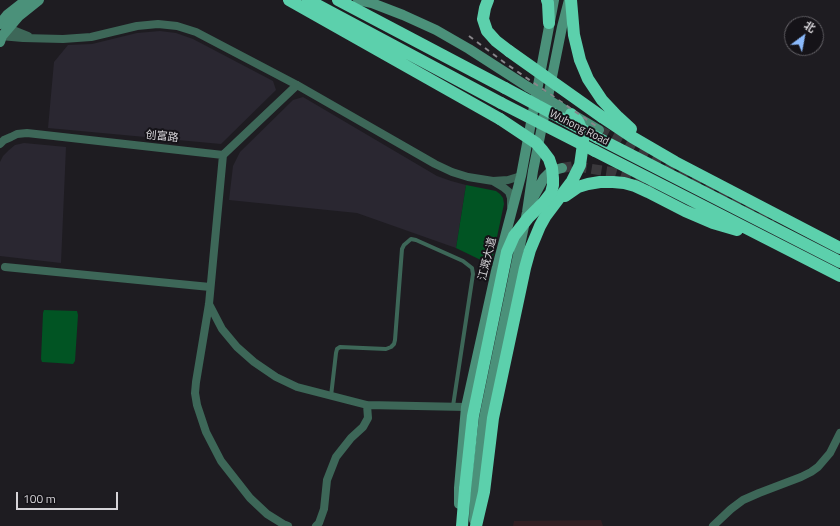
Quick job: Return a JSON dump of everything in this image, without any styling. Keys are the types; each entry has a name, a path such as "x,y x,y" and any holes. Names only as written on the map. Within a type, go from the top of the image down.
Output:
{"highway":[{"path":"289,0 500,118 536,143 549,159 552,168 553,185 551,193 514,236 507,252 473,416 461,526"},
{"path":"304,0 340,29"},
{"name":"Wuhong Road","path":"308,0 501,103 840,276"},
{"name":"Wuhong Road","path":"338,0 505,88 598,134 840,262"},
{"path":"488,0 483,19 487,31 496,41 602,117 632,137 675,162 840,248"},
{"path":"547,0 549,23"},
{"path":"570,0 574,35 580,60 588,79 602,100 618,117 638,135 675,162"},
{"path":"475,526 484,492 493,418 530,250 536,234 545,218 572,181 580,165 583,132 578,121 571,114"},
{"path":"552,207 563,197 578,187 600,182 624,183 635,186 685,211 774,242"}],"main road":[{"path":"0,24 7,15 26,0"},
{"path":"0,42 2,36 19,16 39,0"},
{"path":"358,0 378,5 436,30 469,49 571,114 598,134"},
{"name":"江溉大道","path":"461,526 459,488 466,407 496,271 521,176 554,0"},
{"path":"475,526 475,491 484,418 528,207 557,50 570,0"},
{"path":"528,207 544,178 551,171 562,168"}],"street":[{"path":"0,24 25,35 44,39"},
{"path":"0,36 63,39 91,37 144,25 158,24 177,26 196,32 297,85 435,164 452,172 468,177 493,181 508,180 521,176"},
{"path":"288,526 267,514 250,498 222,461 200,418 197,405 196,382 208,304 223,155 297,85"},
{"name":"创富路","path":"0,144 4,140 17,134 26,133 223,155"},
{"path":"493,181 509,192 512,213"},
{"path":"2,267 210,287"},
{"path":"208,304 222,329 237,347 254,362 276,377 297,388 366,405 466,407"},
{"path":"319,525 324,509 327,480 336,457 351,438 363,427 368,418 366,405"},
{"path":"713,526 731,509 744,500 758,493 801,477 818,467 827,456 840,433"}],"lane":[{"path":"331,396 337,349 340,347 386,349 394,344 402,249 411,239 463,261 472,268 473,274 453,407"}],"shaded area":[{"path":"160,31 176,33 193,39 273,81 276,90 221,144 48,128 54,62 68,45 92,44 137,33"},
{"path":"303,97 437,176 466,185 456,248 357,213 229,200 233,166 240,152 293,100"},
{"path":"24,143 66,147 61,263 0,256 0,162 3,156 15,145"},
{"path":"601,520 603,526 513,526 514,521"}],"green space":[{"path":"466,185 496,191 503,198 504,204 491,265 456,248"},
{"path":"44,310 77,311 75,361 73,364 42,362"}],"tunnel":[{"path":"599,130 774,222"},
{"path":"562,168 574,166 611,172 655,187"}],"railway":[{"path":"469,36 505,63 596,126"}]}
